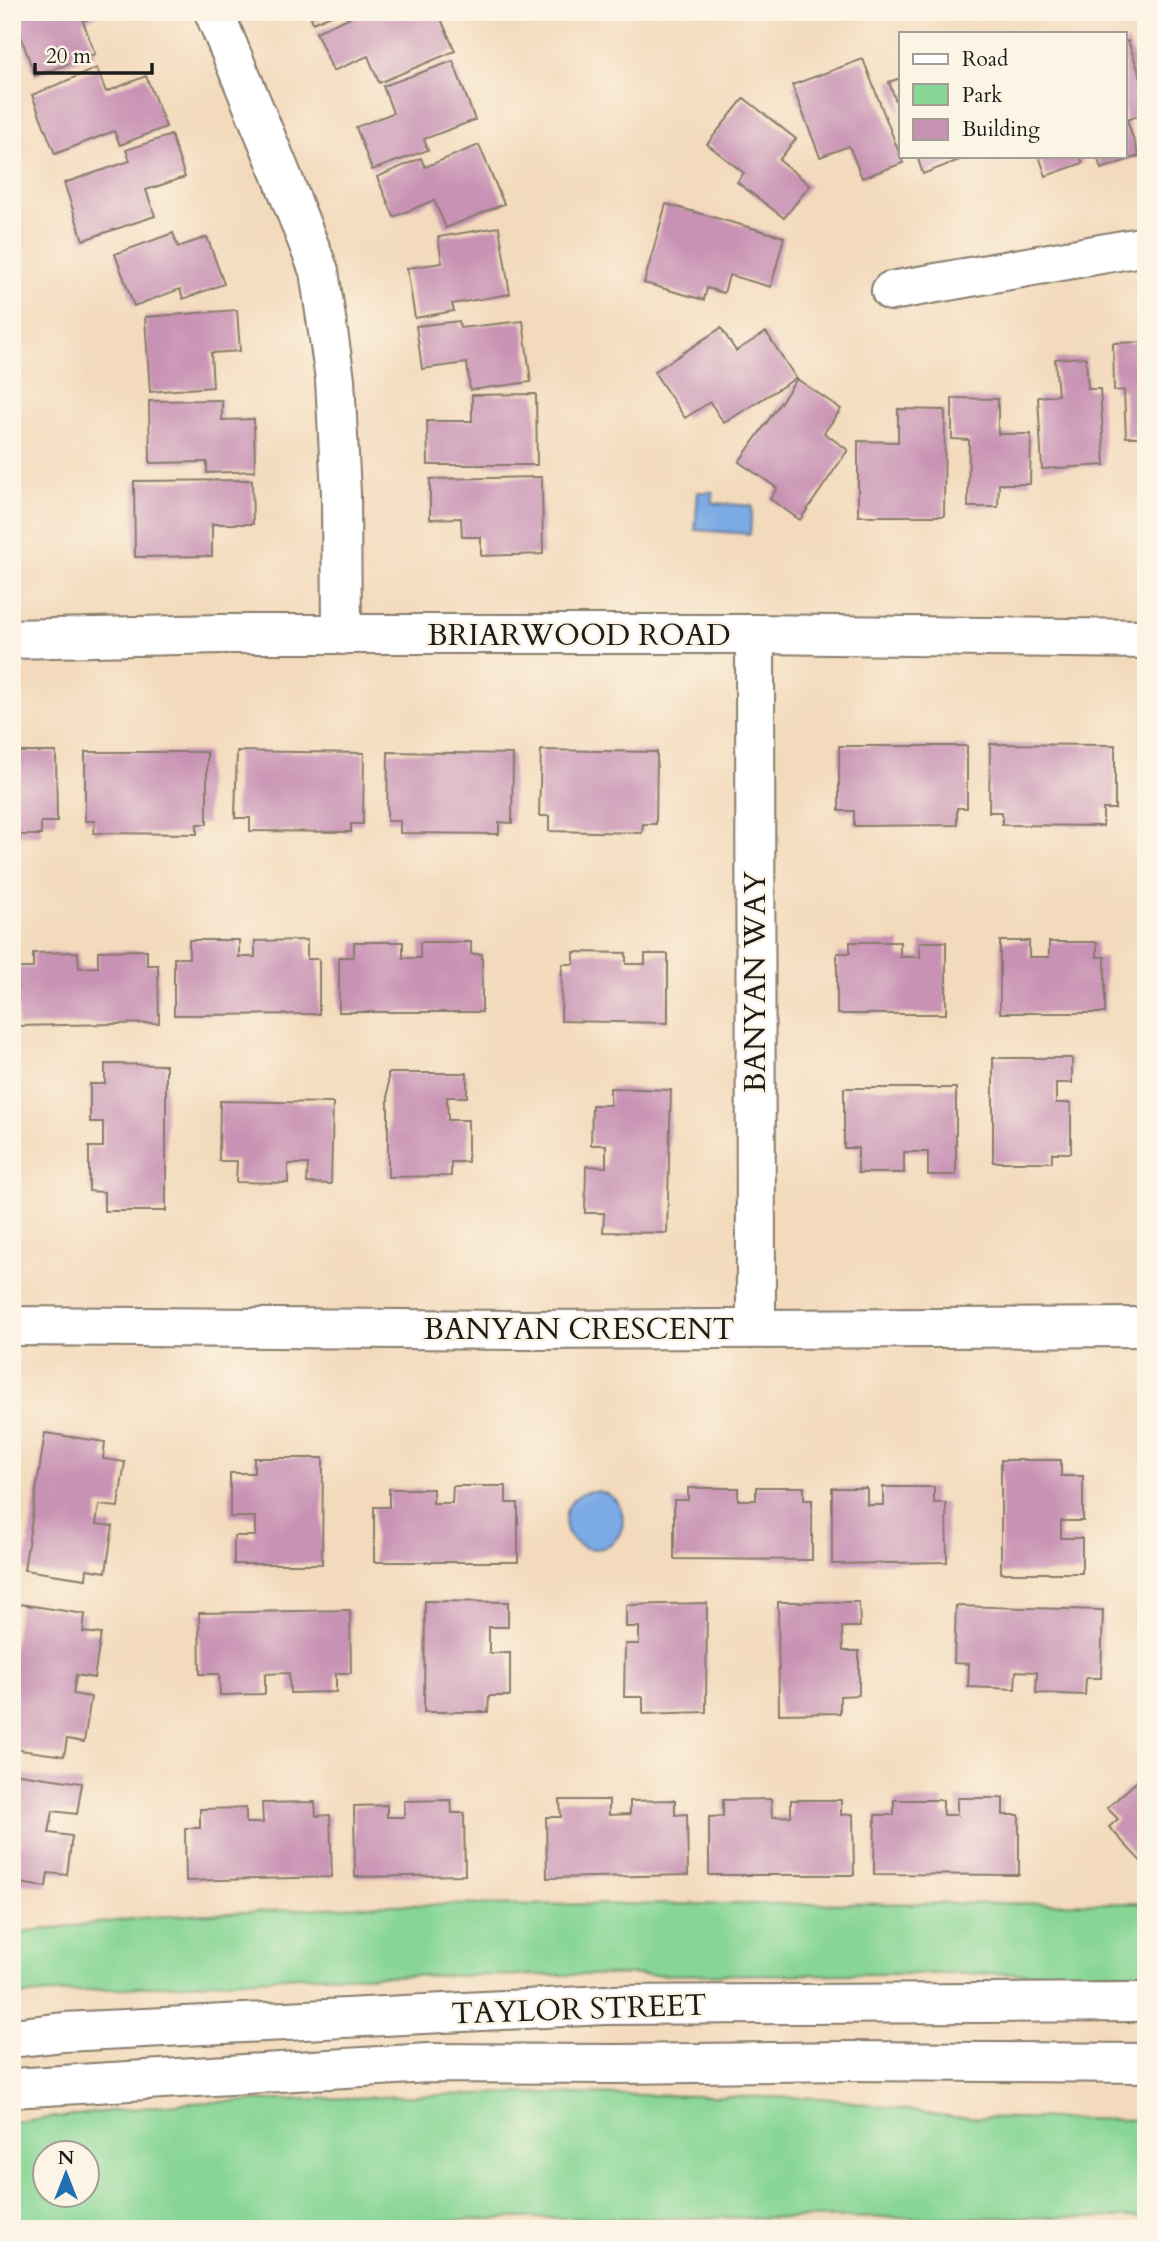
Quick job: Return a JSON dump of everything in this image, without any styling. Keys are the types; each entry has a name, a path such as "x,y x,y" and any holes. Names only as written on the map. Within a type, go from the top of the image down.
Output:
{"street":[{"path":"214,12 281,171 319,271 335,379 341,493 342,635"},
{"path":"891,291 1146,246"},
{"name":"BRIARWOOD ROAD","path":"12,639 221,634 755,634 1146,639"},
{"name":"BANYAN WAY","path":"755,634 756,1329"},
{"name":"BANYAN CRESCENT","path":"12,1326 756,1329 1146,1327"},
{"name":"TAYLOR STREET","path":"12,2038 64,2032 605,2004 1146,2001"},
{"name":"TAYLOR STREET","path":"12,2088 429,2063 1135,2065"}],"green space":[{"path":"1146,1903 1146,1973 299,1976 12,1996 12,1933 151,1917 380,1905"},
{"path":"511,2093 825,2098 954,2117 1146,2120 1146,2217 510,2218 259,2229 12,2229 12,2122 186,2103"}],"water":[{"path":"698,492 713,492 713,503 752,506 750,534 695,530"},
{"path":"588,1491 600,1491 615,1499 623,1514 623,1526 615,1541 600,1549 588,1549 573,1541 565,1526 565,1514 573,1499"}],"building":[{"path":"12,12 105,12 83,21 95,54 35,76"},
{"path":"309,12 338,12 313,23"},
{"path":"362,12 438,12 455,51 379,83 368,56 333,71 316,32"},
{"path":"1128,41 1146,92 1146,113 1127,120 1139,156 1101,169 1098,158 1126,158"},
{"path":"863,59 903,163 862,178 849,146 820,157 792,85"},
{"path":"453,61 475,120 424,139 428,150 372,170 356,127 393,113 383,86"},
{"path":"97,68 106,92 146,76 166,127 120,145 114,131 55,154 32,95"},
{"path":"899,79 899,110 889,82"},
{"path":"744,98 796,139 779,160 810,185 784,218 737,182 744,173 707,144"},
{"path":"171,135 185,177 146,190 155,216 83,240 64,183 130,161 126,150"},
{"path":"479,145 504,204 446,228 434,200 394,217 377,177 421,158 425,167"},
{"path":"918,158 962,158 962,159 923,174"},
{"path":"1040,158 1081,158 1083,163 1046,176"},
{"path":"666,204 784,237 771,287 729,275 724,293 707,288 704,300 644,283"},
{"path":"499,227 510,294 452,304 454,311 415,318 407,268 442,263 438,237"},
{"path":"173,233 178,247 207,237 224,284 183,299 180,289 134,306 115,254"},
{"path":"237,310 240,351 211,353 213,387 150,392 145,317"},
{"path":"459,321 460,328 523,321 531,382 470,390 467,363 422,369 416,326"},
{"path":"721,328 736,351 766,332 796,378 724,423 710,402 685,418 654,372"},
{"path":"1146,342 1146,437 1126,437 1124,390 1114,391 1113,343"},
{"path":"1086,357 1088,389 1100,389 1105,465 1042,469 1038,397 1058,395 1055,359"},
{"path":"797,379 841,409 824,433 848,450 800,520 770,499 777,488 739,462"},
{"path":"536,394 537,465 428,465 427,421 472,421 472,395"},
{"path":"952,398 998,399 998,434 1031,434 1030,484 999,484 998,507 968,507 969,440 952,439"},
{"path":"222,400 222,420 254,419 255,471 207,473 207,462 150,463 149,401"},
{"path":"898,409 945,410 944,516 858,516 858,441 898,442"},
{"path":"542,477 543,554 481,556 481,537 462,537 461,518 430,519 430,479"},
{"path":"252,480 253,524 212,524 212,556 135,557 134,481"},
{"path":"15,482 20,540 12,541 12,483"},
{"path":"990,744 1115,745 1115,809 1103,809 1103,826 1002,825 1002,812 989,812"},
{"path":"839,746 967,746 967,808 957,808 957,825 854,826 854,811 839,811"},
{"path":"541,750 657,752 656,824 643,824 642,833 549,831 549,816 539,816"},
{"path":"237,751 364,753 363,824 351,824 351,832 250,831 250,818 235,818"},
{"path":"12,752 56,752 57,822 41,822 41,835 12,835"},
{"path":"85,752 207,752 207,824 197,824 197,834 94,833 95,821 85,821"},
{"path":"388,752 513,754 512,823 499,822 499,834 400,833 400,821 387,821"},
{"path":"189,940 239,940 239,957 255,957 255,941 307,940 307,959 319,959 319,1014 174,1015 174,958 189,958"},
{"path":"1000,941 1029,941 1029,957 1049,957 1049,942 1097,942 1097,957 1105,957 1105,1013 1000,1013"},
{"path":"354,942 403,942 403,958 420,958 420,942 471,942 471,954 482,954 482,1012 339,1012 339,957 354,957"},
{"path":"850,942 900,942 900,957 920,957 920,942 946,942 946,1014 837,1014 837,953 850,953"},
{"path":"147,950 147,965 158,965 159,1023 18,1026 17,968 33,968 33,953 78,952 79,968 98,967 98,951"},
{"path":"574,952 626,953 626,964 645,964 645,954 668,954 668,1023 561,1021 562,964 574,964"},
{"path":"993,1058 1072,1058 1072,1083 1056,1083 1056,1103 1071,1103 1071,1153 1052,1153 1052,1162 993,1162"},
{"path":"105,1064 166,1065 166,1211 104,1211 104,1192 89,1191 89,1147 103,1147 103,1122 90,1122 90,1084 105,1084"},
{"path":"388,1073 467,1073 467,1097 447,1097 448,1120 468,1120 468,1162 451,1162 451,1176 388,1177"},
{"path":"610,1088 671,1090 667,1233 603,1232 604,1213 585,1213 586,1166 606,1167 606,1145 591,1145 592,1105 610,1105"},
{"path":"844,1088 956,1088 956,1175 928,1175 928,1152 904,1152 904,1173 858,1173 858,1148 844,1148"},
{"path":"220,1101 333,1103 331,1184 307,1183 308,1164 288,1164 288,1183 236,1182 237,1161 219,1161"},
{"path":"45,1433 105,1442 103,1459 125,1462 118,1507 99,1505 96,1524 113,1526 106,1572 87,1569 86,1579 24,1570"},
{"path":"254,1458 323,1458 322,1564 234,1564 234,1536 255,1536 255,1517 230,1517 230,1473 254,1473"},
{"path":"1001,1460 1061,1460 1061,1476 1083,1476 1083,1521 1061,1521 1061,1538 1082,1538 1082,1573 1001,1573"},
{"path":"453,1486 506,1486 506,1503 518,1503 518,1562 374,1562 374,1507 389,1507 389,1489 433,1489 433,1503 452,1503"},
{"path":"756,1487 804,1487 804,1500 812,1500 812,1560 674,1559 674,1500 688,1500 688,1488 738,1488 738,1500 756,1500"},
{"path":"883,1487 934,1487 934,1503 946,1503 947,1562 832,1564 832,1488 867,1488 867,1505 883,1505"},
{"path":"425,1601 508,1602 508,1627 489,1627 489,1653 510,1653 510,1696 489,1696 488,1712 424,1712"},
{"path":"778,1602 859,1602 860,1627 842,1627 843,1651 859,1651 859,1695 840,1696 840,1713 779,1714"},
{"path":"707,1603 706,1712 643,1714 643,1697 624,1697 625,1644 639,1644 639,1627 626,1627 626,1605"},
{"path":"20,1604 85,1614 83,1632 101,1634 94,1678 76,1675 73,1694 91,1697 84,1742 67,1739 64,1756 12,1749 12,1655"},
{"path":"956,1606 1103,1610 1101,1678 1086,1678 1085,1695 1036,1693 1037,1672 1016,1671 1015,1689 968,1687 969,1664 954,1663"},
{"path":"350,1610 351,1673 336,1673 336,1692 290,1693 289,1673 265,1674 265,1694 220,1695 219,1674 200,1674 199,1613"},
{"path":"12,1773 82,1783 77,1814 53,1811 49,1833 72,1836 67,1875 48,1873 46,1887 12,1882"},
{"path":"1144,1775 1146,1867 1109,1827 1118,1819 1107,1808"},
{"path":"957,1798 1003,1798 1003,1815 1019,1815 1019,1875 874,1874 875,1815 894,1815 894,1800 943,1800 943,1815 957,1815"},
{"path":"771,1799 772,1817 791,1816 791,1800 841,1800 841,1815 853,1814 854,1875 709,1875 709,1817 723,1816 723,1800"},
{"path":"451,1800 452,1813 464,1813 465,1875 355,1877 354,1806 387,1805 387,1817 404,1817 404,1801"},
{"path":"560,1800 609,1800 609,1815 630,1814 630,1801 675,1800 675,1815 687,1814 688,1875 547,1878 546,1817 561,1817"},
{"path":"315,1802 316,1816 330,1815 332,1877 186,1881 185,1828 200,1828 200,1809 246,1808 246,1823 263,1823 262,1803"}]}
